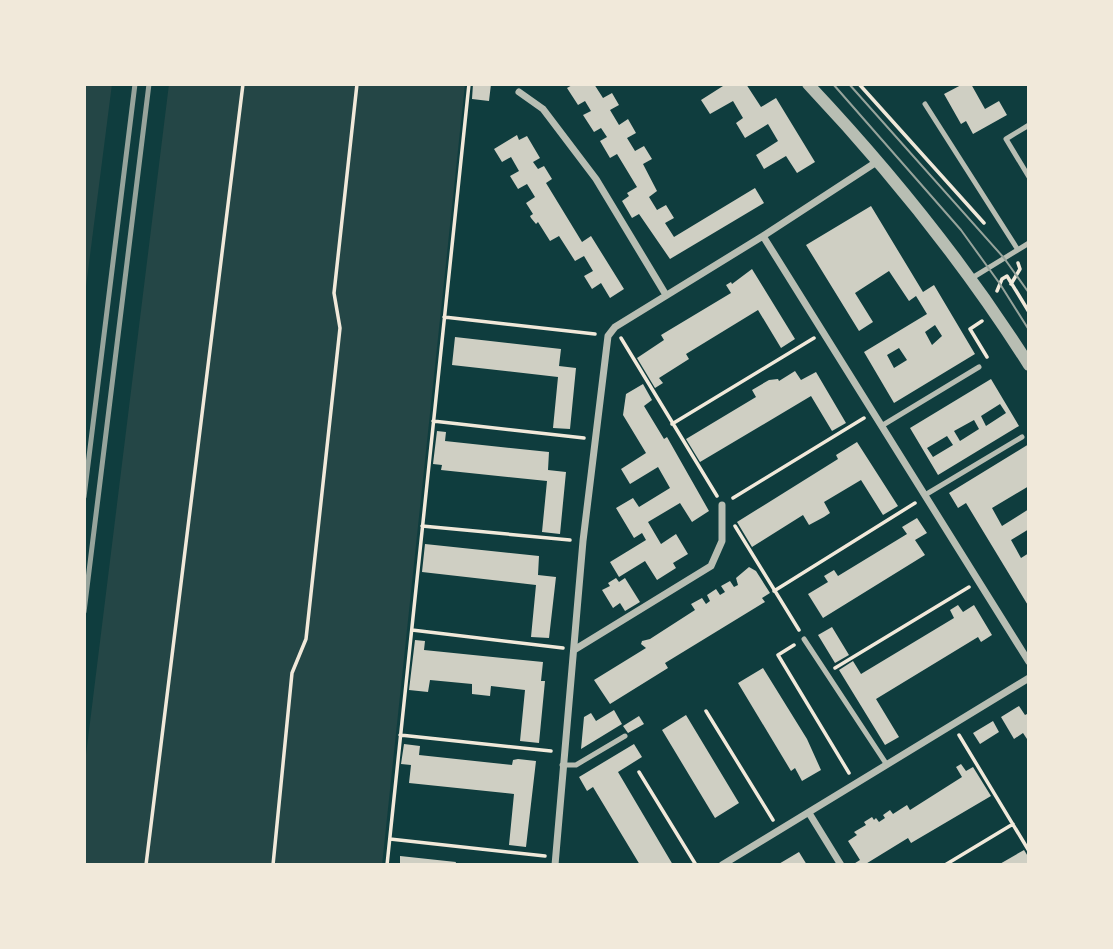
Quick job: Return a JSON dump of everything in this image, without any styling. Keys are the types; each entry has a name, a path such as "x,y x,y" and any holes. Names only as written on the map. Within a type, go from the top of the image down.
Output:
{"street":[{"path":"808,84 878,161 972,278 1029,365"},
{"path":"519,92 543,109 596,179 666,295"},
{"path":"554,861 583,541 608,335 615,327 878,161"},
{"path":"763,236 1029,662"},
{"path":"574,650 711,566 722,541 722,505"},
{"path":"722,865 1029,678"},
{"path":"808,813 841,865"}],"lane":[{"path":"925,104 1018,250"},
{"path":"1029,125 1006,139 1029,177"},
{"path":"972,278 1029,243"},
{"path":"883,425 979,367"},
{"path":"926,495 1022,437"},
{"path":"804,639 887,765"},
{"path":"562,765 576,765 625,736"}],"path":[{"path":"146,865 243,84"},
{"path":"273,865 292,673 306,639 340,328 334,293 357,84"},
{"path":"387,865 469,84"},
{"path":"859,84 985,223"},
{"path":"1011,253 1020,269 1011,284"},
{"path":"989,360 970,329 1000,308 996,291 1002,279 1007,276 1029,312"},
{"path":"444,317 608,335"},
{"path":"615,327 804,639 778,655 855,784"},
{"path":"672,424 824,332"},
{"path":"722,505 874,411"},
{"path":"433,421 596,439"},
{"path":"774,591 926,495"},
{"path":"422,526 583,541"},
{"path":"827,673 978,581"},
{"path":"412,630 574,650"},
{"path":"706,711 780,831"},
{"path":"953,724 1029,851"},
{"path":"400,735 563,752"},
{"path":"639,772 696,865"},
{"path":"945,865 1013,824"},
{"path":"390,839 554,861"}],"shaded area":[{"path":"84,84 112,84 84,302"},
{"path":"169,84 465,84 382,865 84,865 84,771"}],"building":[{"path":"473,84 491,84 489,101 472,99"},
{"path":"574,84 594,84 603,98 612,93 619,105 610,110 619,125 628,119 636,133 627,138 635,151 644,146 652,159 643,164 657,191 649,197 657,210 666,205 674,218 665,223 674,237 755,188 764,203 670,259 639,214 632,218 622,201 629,196 627,193 637,187 617,154 610,158 600,141 607,137 601,128 594,132 583,115 591,111 585,101 578,105 567,88"},
{"path":"722,84 746,84 761,107 776,98 815,162 797,173 786,156 764,169 756,155 778,141 768,124 745,138 736,123 743,118 733,101 710,114 701,100 723,86"},
{"path":"963,84 971,84 985,109 999,101 1007,115 973,134 966,121 961,124 944,94"},
{"path":"517,135 519,140 527,136 540,158 533,162 538,169 544,166 552,179 546,183 582,242 591,236 624,289 610,298 601,283 592,289 584,276 593,271 584,256 575,261 559,236 550,241 538,222 536,224 531,218 533,214 526,203 535,197 527,184 518,189 510,176 519,171 511,157 502,162 494,149"},
{"path":"871,206 923,292 934,285 975,354 894,403 864,352 927,314 916,296 909,301 889,271 855,293 873,322 859,331 806,245","holes":["935,325 942,336 932,345 925,332","899,348 907,360 894,368 887,355"]},
{"path":"752,269 795,339 781,348 758,310 686,354 689,359 659,378 663,383 655,388 637,358 664,340 661,335 731,293 726,285 731,282 732,284"},
{"path":"455,337 561,349 559,366 576,368 570,429 553,428 558,377 452,365"},
{"path":"795,371 801,380 816,372 846,423 832,431 811,396 700,462 686,439 756,397 752,390 769,380 779,381"},
{"path":"991,379 1019,426 938,475 910,428","holes":["1000,404 1006,413 986,426 981,416","974,420 979,429 960,441 954,431","947,436 953,445 933,457 927,448"]},
{"path":"643,384 652,400 644,406 664,439 667,437 709,511 692,522 680,503 648,522 661,544 676,534 688,554 673,563 676,568 657,580 645,561 619,577 610,562 646,540 642,533 634,538 616,508 633,498 639,507 670,488 658,467 630,484 621,469 646,453 623,415 626,394"},
{"path":"437,431 446,432 445,441 549,452 548,470 566,472 560,534 542,532 547,481 441,470 442,465 433,464"},
{"path":"857,442 898,506 883,515 861,480 824,502 830,513 824,517 809,525 803,515 752,547 737,522 838,459 836,455"},
{"path":"1029,444 1029,486 992,508 1002,526 1029,509 1029,529 1011,540 1021,558 1029,553 1029,607 966,503 958,508 949,493"},
{"path":"917,518 927,533 915,540 925,555 823,618 808,594 828,582 824,576 834,570 838,576 907,534 902,527"},
{"path":"425,544 539,556 538,575 556,577 549,638 531,637 536,585 422,572"},
{"path":"749,567 756,571 770,593 762,598 765,602 665,663 668,668 610,704 594,680 646,648 641,644 642,641 650,639 695,610 691,604 702,598 706,604 710,601 707,595 716,589 720,595 725,592 721,586 730,581 734,587 738,585 736,578"},
{"path":"616,578 619,582 625,578 640,602 625,611 620,603 613,608 602,590 610,586 608,583"},
{"path":"958,605 963,612 974,605 992,635 981,642 978,637 876,699 899,737 885,745 839,670 853,661 861,674 954,618 950,610"},
{"path":"832,627 849,655 835,663 818,635"},
{"path":"415,640 425,641 424,650 543,662 541,681 545,681 539,743 520,741 525,690 491,686 490,696 472,694 472,684 430,680 428,692 409,690"},
{"path":"763,668 807,739 821,770 802,781 795,768 791,771 738,683"},
{"path":"1019,706 1025,715 1029,713 1029,742 1023,733 1014,739 1001,717"},
{"path":"614,710 622,724 581,749 584,717 591,713 596,721"},
{"path":"686,715 739,803 715,818 662,730"},
{"path":"639,716 644,724 628,733 623,726"},
{"path":"993,721 999,732 980,744 973,733"},
{"path":"404,744 420,746 419,755 512,765 513,760 518,759 536,761 526,847 509,845 514,794 409,783 411,765 401,764"},
{"path":"634,744 642,757 618,772 673,865 640,865 593,787 587,791 579,777"},
{"path":"961,764 966,771 973,767 991,796 911,843 908,838 864,865 852,865 860,860 848,841 857,835 854,832 866,825 864,822 872,817 879,822 890,810 893,814 907,805 910,810 962,777 956,767"},
{"path":"1024,850 1029,858 1029,865 998,865"},
{"path":"799,852 807,865 777,865"},
{"path":"400,856 456,862 455,865 400,865"}],"tram line":[{"path":"833,84 961,230 1029,330"},
{"path":"849,84 1004,258 1029,293"}],"railway":[{"path":"84,497 135,84"},
{"path":"84,612 149,84"}]}
